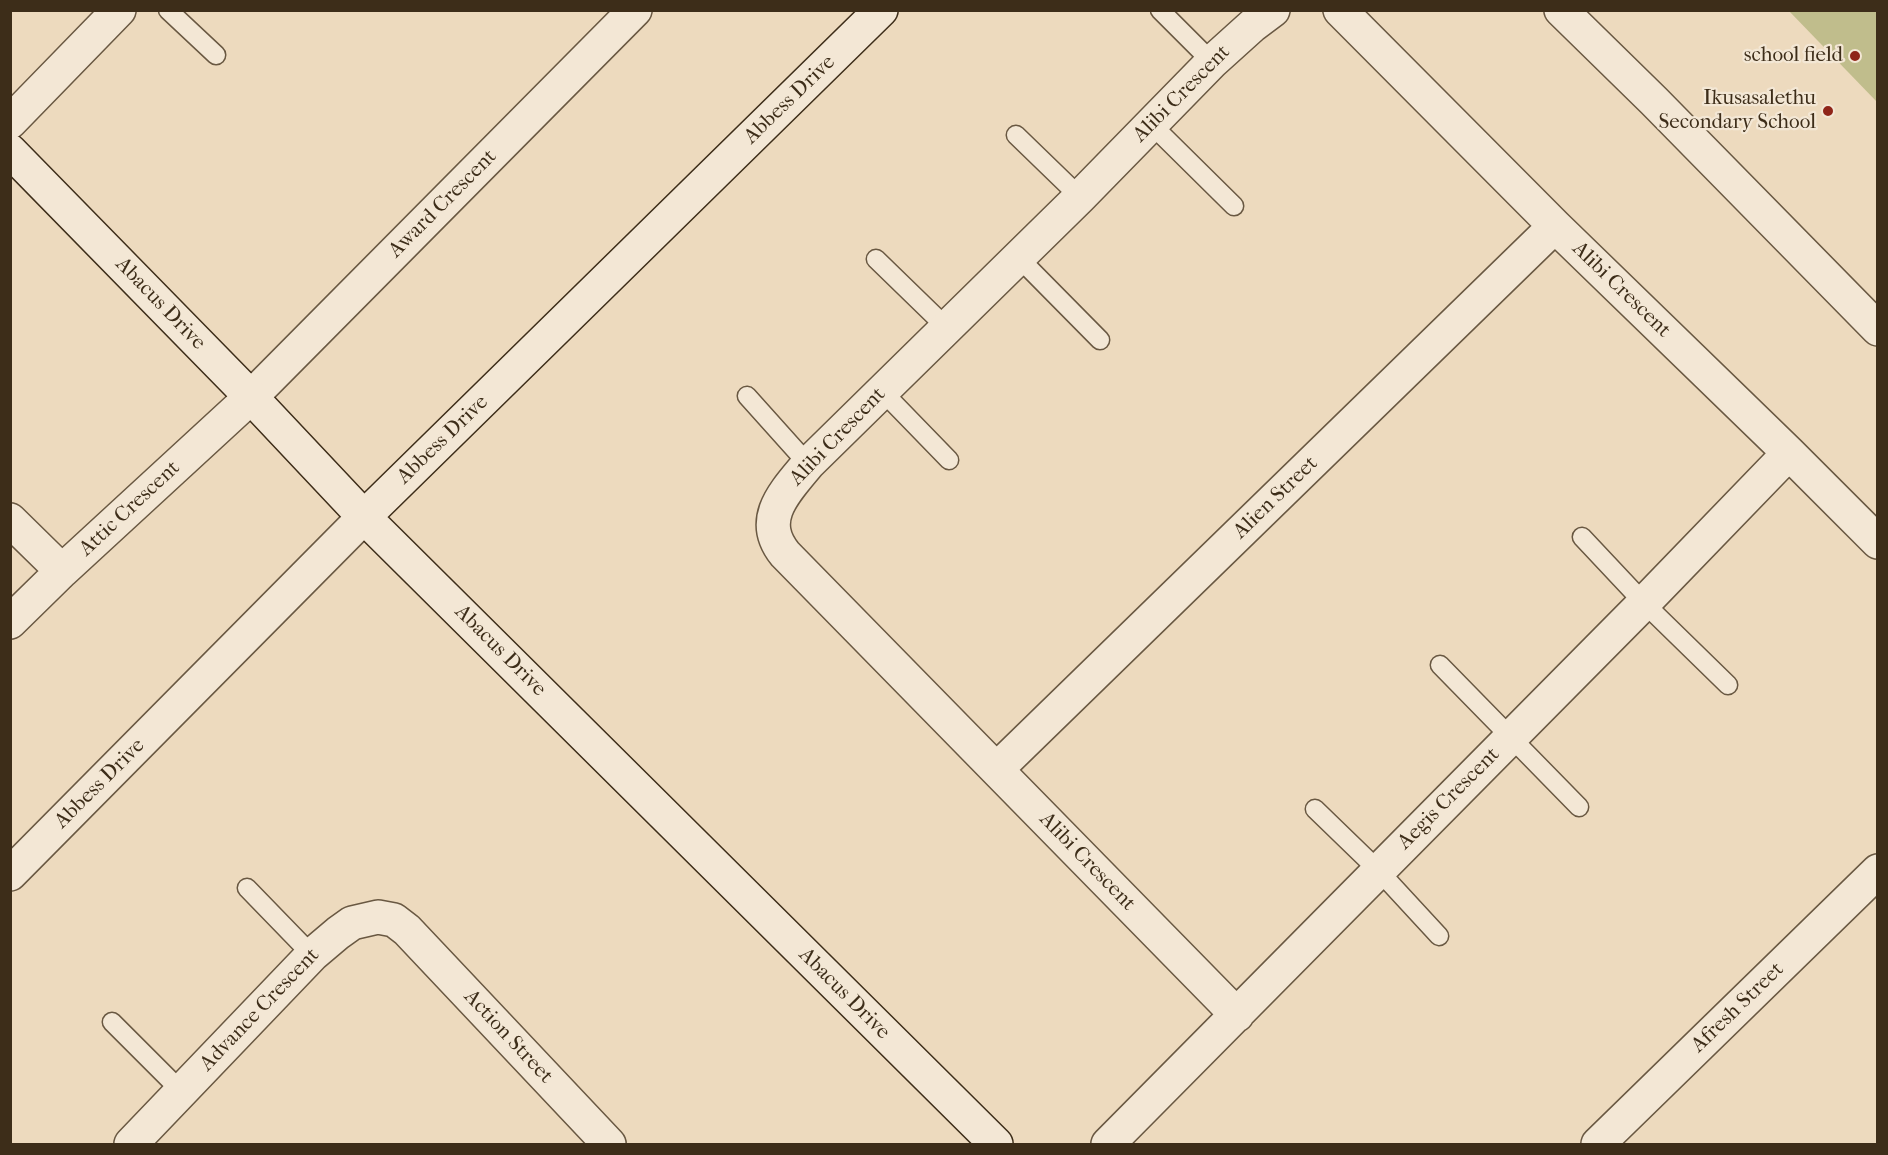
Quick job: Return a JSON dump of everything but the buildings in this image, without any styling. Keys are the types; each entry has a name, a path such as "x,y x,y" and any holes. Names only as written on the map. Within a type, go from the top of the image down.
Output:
{"street":[{"path":"10,122 119,10"},
{"name":"Award Crescent","path":"251,397 634,10"},
{"name":"Abbess Drive","path":"10,874 364,517 881,10"},
{"name":"Alibi Crescent","path":"1237,1016 785,554 776,542 773,530 780,500 808,464 1080,197 1212,62 1253,25 1274,10"},
{"name":"Alibi Crescent","path":"1340,10 1555,226 1878,542"},
{"path":"1561,10 1654,101 1878,329"},
{"name":"Abacus Drive","path":"10,151 251,397 364,517 996,1144"},
{"name":"Alien Street","path":"997,769 1555,226"},
{"name":"Attic Crescent","path":"10,622 251,397"},
{"name":"Aegis Crescent","path":"1107,1144 1237,1016 1789,453"},
{"path":"10,520 62,571"},
{"name":"Afresh Street","path":"1598,1144 1878,871"},
{"name":"Advance Crescent","path":"131,1144 312,955 352,923 378,917 394,920 407,930"},
{"name":"Action Street","path":"407,930 609,1144"}],"lane":[{"path":"168,10 216,55"},
{"path":"1160,10 1212,62"},
{"path":"1151,124 1234,206"},
{"path":"1016,135 1080,197"},
{"path":"1018,257 1100,340"},
{"path":"876,259 947,328"},
{"path":"882,391 949,460"},
{"path":"747,396 808,464"},
{"path":"1582,537 1644,603 1728,685"},
{"path":"1440,665 1579,807"},
{"path":"1316,809 1379,871 1439,936"},
{"path":"247,888 312,955"},
{"path":"112,1022 182,1092"}],"shaded area":[{"name":"school field","path":"1789,11 1877,11 1877,102"}],"place":[{"name":"school field","path":"1855,56"},
{"name":"Ikusasalethu Secondary School","path":"1828,111"}]}
